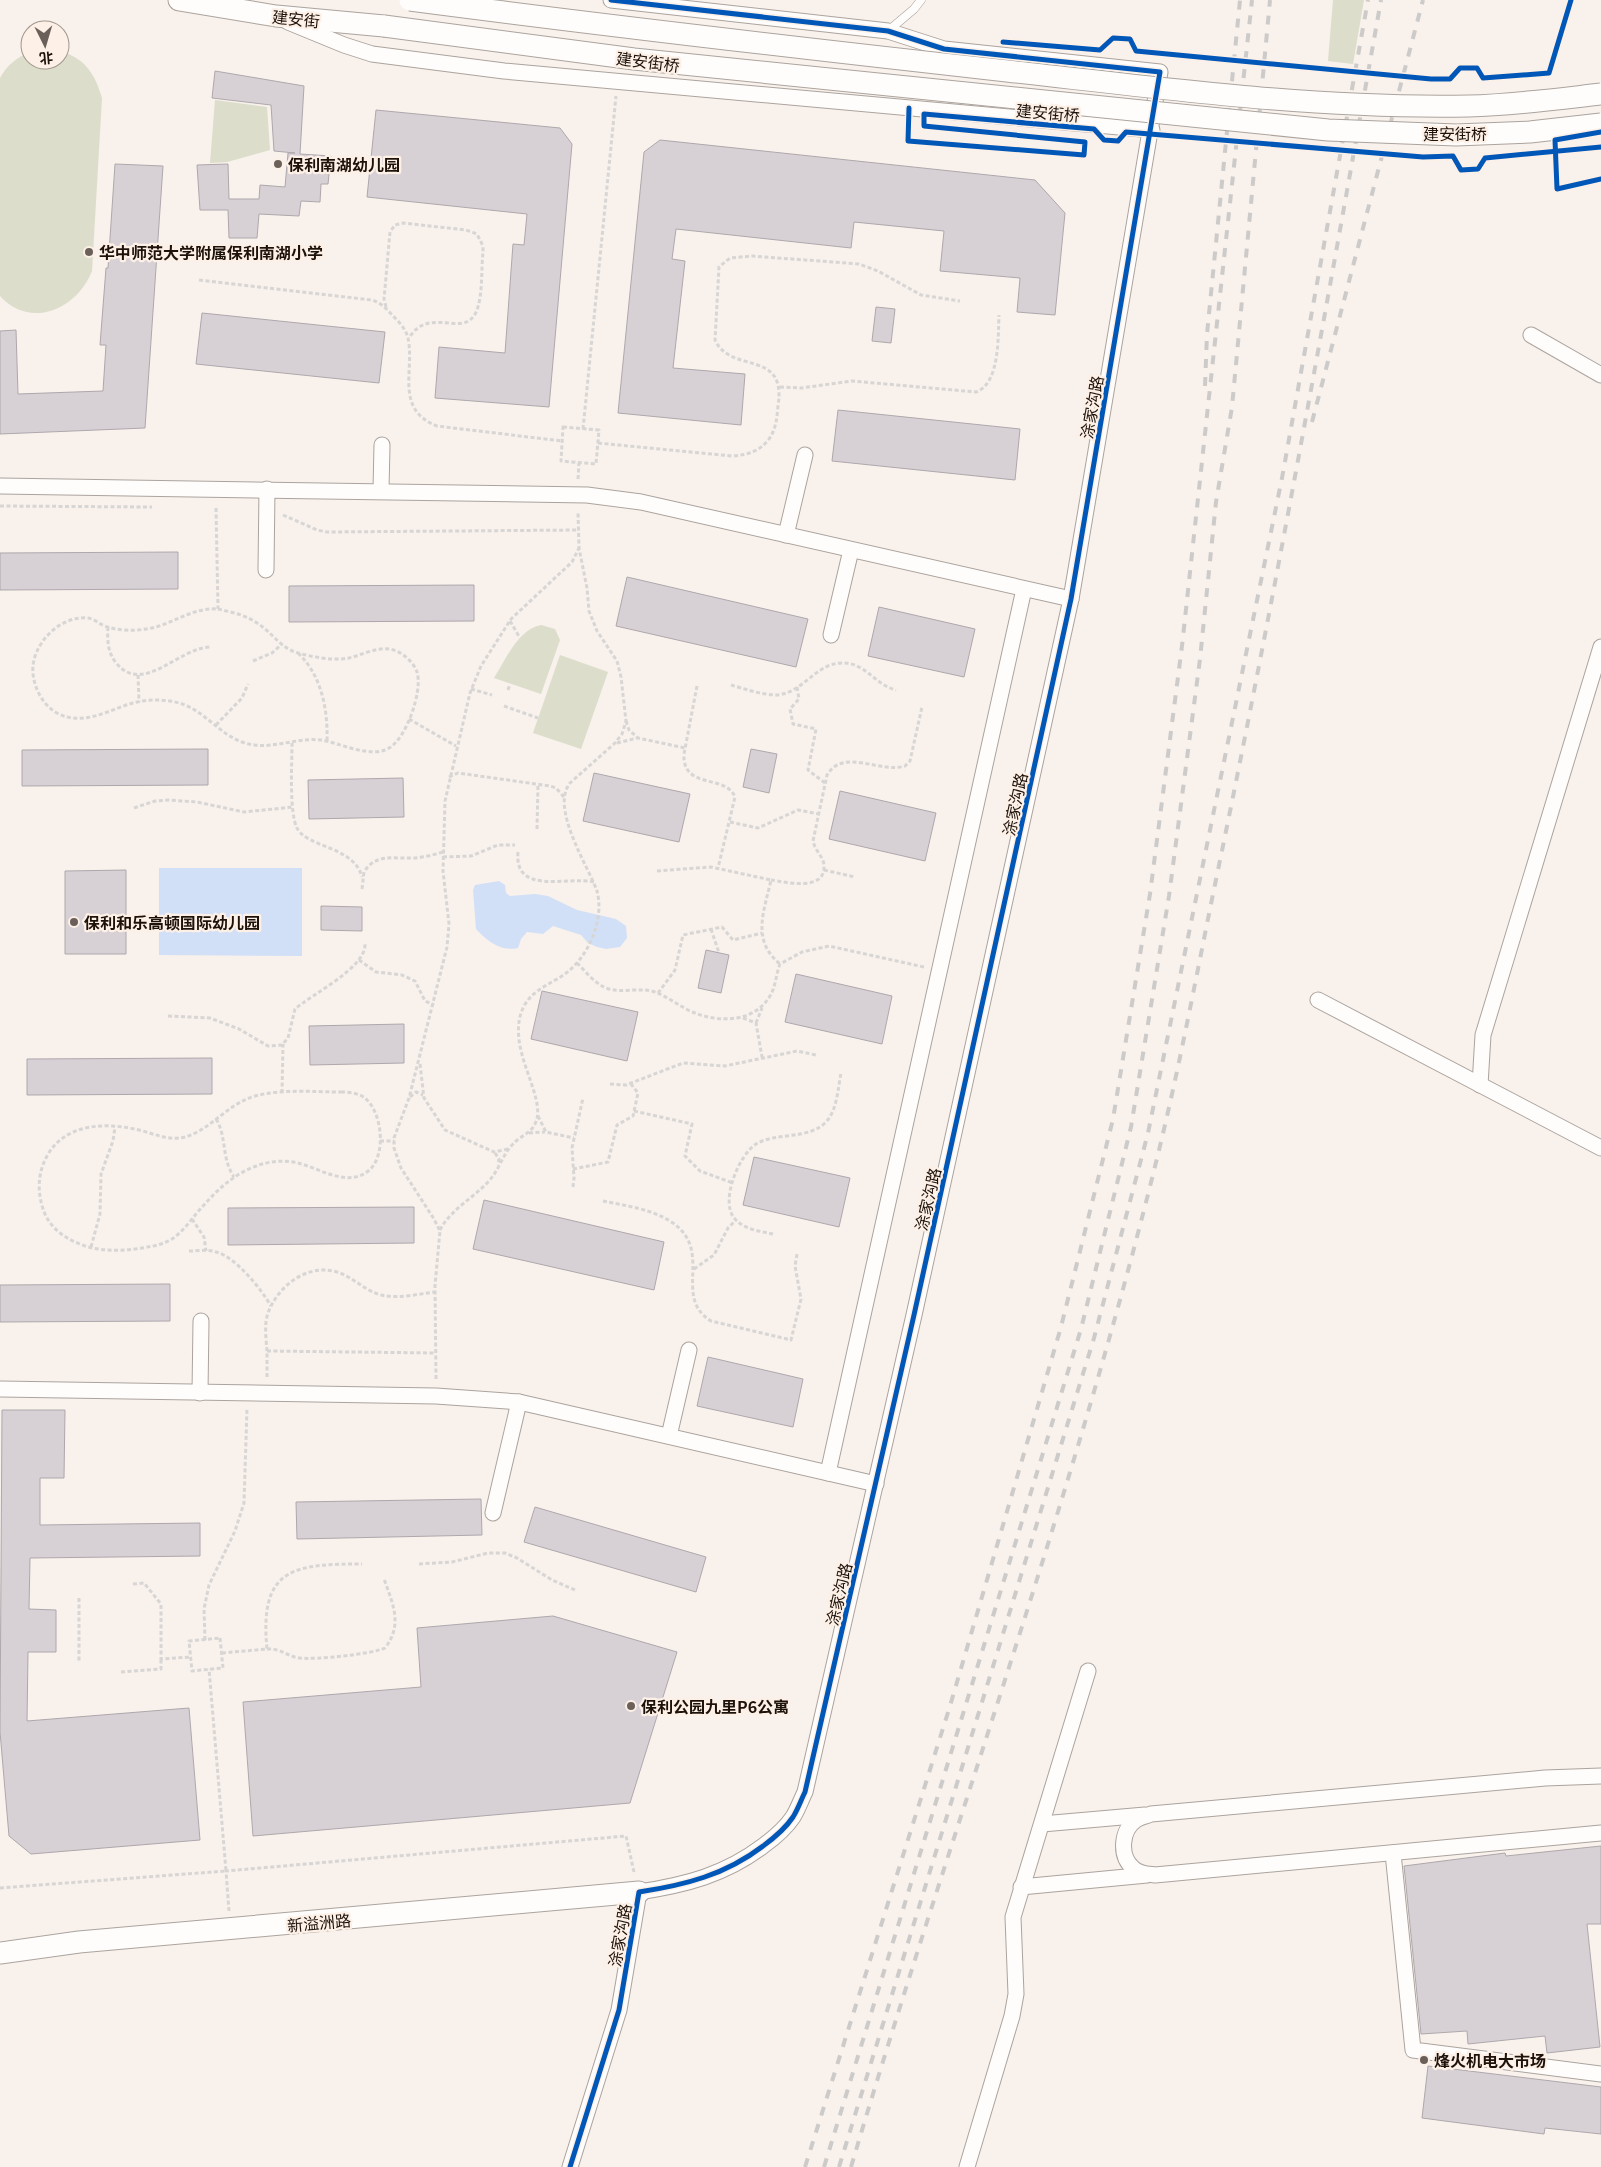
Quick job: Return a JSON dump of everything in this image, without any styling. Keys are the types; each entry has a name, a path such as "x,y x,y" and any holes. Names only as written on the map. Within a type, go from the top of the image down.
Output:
{"main road":[{"name":"建安街","path":"179,0 276,16 384,26"},
{"name":"建安街桥","path":"410,0 656,32 1192,91 1322,102 1390,106 1472,106 1601,94"},
{"name":"建安街桥","path":"384,26 643,60 1318,129 1456,134 1530,132 1601,124"},
{"name":"新溢洲路","path":"0,1953 80,1942 231,1930 638,1892"}],"street":[{"path":"611,0 888,31"},
{"path":"276,16 344,45 372,54 504,71 1152,130"},
{"name":"涂家沟路","path":"570,2167 618,2010 638,1892 677,1886 714,1875 739,1863 778,1834 793,1817 805,1792 876,1484 1071,599 1152,130 1160,72 944,49 888,31"},
{"path":"1531,335 1601,375"},
{"path":"381,490 382,445"},
{"path":"786,535 805,455"},
{"path":"0,486 381,490 587,495 641,502 1071,599"},
{"path":"266,570 267,489"},
{"path":"830,635 851,550"},
{"path":"828,1473 1024,589"},
{"path":"1480,1085 1483,1035 1601,647"},
{"path":"1318,1000 1601,1148"},
{"path":"200,1393 201,1321"},
{"path":"669,1436 689,1350"},
{"path":"0,1389 436,1396 519,1402 876,1484"},
{"path":"493,1514 519,1402"},
{"path":"967,2167 1012,2016 1016,1994 1013,1917 1088,1670"},
{"path":"1042,1824 1545,1778 1601,1776"},
{"path":"1151,1814 1137,1819 1128,1829 1123,1842 1125,1856 1133,1869 1144,1874 1155,1875"},
{"path":"1021,1887 1601,1832"},
{"path":"1394,1853 1413,2050 1601,2074"},
{"path":"0,1940 33,1948"}],"lane":[{"path":"888,31 914,9 920,0"}],"path":[{"path":"1100,50 1113,38 1130,40 1136,51 1431,79 1450,78 1460,68 1477,68 1483,78 1549,73 1571,0"},
{"path":"582,429 617,82"},
{"path":"386,308 384,298 390,232 395,225 403,223 466,230 477,234 483,246 483,252 478,303 474,315 461,324 425,323 413,332 408,339"},
{"path":"598,443 732,456 752,453 765,443 775,428 780,387 768,369 732,356 717,346 714,340 718,274 719,267 724,261 738,256 752,256 859,264 878,270 921,295 960,301"},
{"path":"199,280 372,300 386,308 402,325 408,339 410,397 416,411 429,423 437,426 562,440"},
{"path":"780,387 801,388 852,381 976,392 987,384 995,364 999,315"},
{"path":"563,427 599,430 596,464 561,461 562,440 563,427"},
{"path":"0,506 158,507"},
{"path":"207,508 225,508"},
{"path":"216,508 218,609"},
{"path":"266,511 286,516 317,530 327,532 579,530"},
{"path":"440,1231 401,1168 394,1142 397,1127 409,1098 421,1057 444,963 449,924 443,857 444,801 471,689 481,666 510,621 572,562 579,548 590,617 619,669 626,721 629,730 638,738"},
{"path":"297,653 326,658 346,658 372,651 389,649 403,655 414,666 418,678 417,693 409,719 396,743 385,750 348,748 314,740 270,747 251,745 227,734 200,712 178,703 139,702 96,716 64,716 48,707 37,691 33,670 36,651 54,629 68,621 84,618 92,619 108,627 130,630 149,629 194,612 218,609 257,622 282,644 297,653 312,672 325,702 328,720 327,742"},
{"path":"510,621 520,638"},
{"path":"108,627 108,646 112,657 125,671 138,675 156,671 196,648 210,647"},
{"path":"253,661 272,653 282,644"},
{"path":"731,685 778,695 797,687 826,666 840,662 860,666 885,686 896,690"},
{"path":"138,675 139,702"},
{"path":"216,725 242,698 248,689 248,684"},
{"path":"508,690 510,684"},
{"path":"697,686 685,748 684,763 690,772 702,780 728,788 734,793 735,801 718,868"},
{"path":"797,687 799,699 790,709 793,724 816,729 808,770 825,783"},
{"path":"471,689 492,695"},
{"path":"504,706 538,718"},
{"path":"657,871 718,868 796,884 811,882 821,876 824,870 823,861 814,847 813,841 829,771 842,763 854,762 895,768 905,766 910,761 922,707"},
{"path":"409,719 456,746"},
{"path":"546,1132 540,1124 519,1046 518,1030 520,1015 532,995 577,964 588,946 599,916 600,900 594,882 571,835 565,800 567,787 570,783 615,744 622,734 626,721"},
{"path":"615,744 638,738 685,748"},
{"path":"292,743 295,820 300,831 356,863 362,877 362,888"},
{"path":"452,763 453,770 458,773 556,788 570,783"},
{"path":"449,777 458,773"},
{"path":"537,829 538,784"},
{"path":"556,788 565,800"},
{"path":"134,808 155,801 168,800 197,802 244,812 294,807"},
{"path":"730,822 758,828 798,810 819,814"},
{"path":"443,857 471,856 498,845 515,845"},
{"path":"362,877 366,868 382,858 412,858 443,852"},
{"path":"518,852 518,864 521,871 535,880 594,882"},
{"path":"824,870 855,877"},
{"path":"771,880 762,933 769,953 780,964"},
{"path":"658,993 675,970 683,934 722,927 734,940 762,933"},
{"path":"711,929 719,953"},
{"path":"282,1093 283,1044 288,1038 295,1009 350,969 364,954 366,944"},
{"path":"780,964 809,950 829,946 939,970"},
{"path":"359,960 376,972 402,975 411,979 420,988 425,1001 434,1005"},
{"path":"577,964 601,986 609,989 645,989 658,993 708,1018 751,1019 756,1024"},
{"path":"762,1057 756,1024 764,1005 774,989 780,964"},
{"path":"739,1018 749,1016 764,1005"},
{"path":"168,1016 210,1018 234,1027 268,1046 283,1044"},
{"path":"610,1084 621,1086 630,1084 678,1065 694,1063 725,1066 797,1051 816,1055"},
{"path":"421,1057 420,1077 424,1098"},
{"path":"774,1234 745,1227 732,1215 729,1202 733,1183 743,1157 756,1144 768,1139 809,1132 826,1122 832,1111 841,1073"},
{"path":"573,1169 608,1162 617,1125 633,1116 638,1093 630,1084"},
{"path":"341,1092 360,1095 368,1102 374,1112 380,1142 377,1162 368,1172 358,1176 338,1176 300,1163 281,1162 260,1165 234,1177 217,1190 176,1236 157,1246 114,1251 91,1248 67,1238 50,1223 40,1194 41,1171 50,1150 67,1134 88,1127 116,1127 175,1138 195,1133 216,1119 245,1099 262,1094 341,1092"},
{"path":"409,1098 418,1092 445,1130 494,1152 499,1159 497,1168"},
{"path":"573,1187 572,1152 583,1098"},
{"path":"436,1396 435,1292 440,1231 449,1218 487,1183 508,1149 535,1124 537,1111"},
{"path":"634,1111 692,1124 685,1156 700,1171 733,1183"},
{"path":"216,1119 220,1126 226,1164 234,1177"},
{"path":"91,1248 101,1208 101,1174 116,1127"},
{"path":"526,1134 546,1132 574,1138"},
{"path":"380,1142 394,1142"},
{"path":"494,1152 508,1149"},
{"path":"603,1201 647,1211 672,1222 688,1239 694,1255 693,1296 700,1310 707,1318 791,1340 801,1299 795,1266 797,1254"},
{"path":"192,1219 204,1237 206,1251"},
{"path":"694,1269 714,1255 728,1228 736,1220"},
{"path":"189,1251 206,1251 225,1255 253,1281 272,1306"},
{"path":"267,1394 266,1323 272,1306 281,1291 294,1278 323,1270 347,1276 364,1288 382,1295 398,1296 435,1292"},
{"path":"267,1351 436,1353"},
{"path":"205,1640 204,1609 209,1585 235,1531 244,1503 247,1394"},
{"path":"418,1564 452,1562 488,1553 505,1553 517,1558 552,1580 576,1590"},
{"path":"267,1650 265,1620 268,1604 274,1589 286,1577 298,1569 315,1565 362,1564"},
{"path":"222,1654 278,1649 295,1657 304,1658 370,1652 385,1648 394,1631 396,1617 384,1579"},
{"path":"121,1672 161,1669 161,1604 144,1583 133,1584"},
{"path":"79,1598 79,1663"},
{"path":"220,1638 223,1668 192,1671 189,1641 205,1640 220,1638"},
{"path":"161,1660 191,1657"},
{"path":"209,1669 231,1930"},
{"path":"0,1888 226,1871 626,1836 638,1892"}],"green space":[{"path":"1333,0 1364,0 1353,64 1328,61"},
{"path":"70,55 88,68 102,98 92,271 76,296 64,305 39,313 25,312 12,306 0,296 0,78 12,62 20,57 20,70 70,70"},
{"path":"215,100 267,107 270,150 227,162 210,163"},
{"path":"541,625 555,629 560,640 541,694 494,678 519,639 533,628"},
{"path":"560,655 608,672 581,749 533,733"}],"water":[{"path":"159,868 302,868 302,956 159,955"},
{"path":"499,881 505,885 506,893 510,896 535,894 548,896 577,910 616,919 626,926 627,938 620,947 606,949 588,943 581,935 553,926 543,934 527,932 521,939 518,948 500,947 485,938 476,929 473,890 475,885"}],"building":[{"path":"215,71 304,86 300,154 331,156 328,184 321,184 320,202 301,201 299,216 259,214 257,238 229,238 228,210 200,210 197,165 228,164 229,199 259,199 260,185 285,187 288,153 295,153 274,151 271,105 212,98"},
{"path":"376,110 560,128 572,144 549,407 435,398 439,347 505,353 513,244 524,245 527,214 367,197"},
{"path":"660,140 1035,180 1065,213 1055,315 1017,312 1020,278 940,271 944,231 854,222 851,248 676,229 672,259 685,261 673,368 745,374 741,425 618,413 644,152"},
{"path":"115,164 163,166 145,428 0,434 0,331 16,330 18,394 103,391 106,345 100,345 106,268 108,268"},
{"path":"876,307 895,309 891,343 872,341"},
{"path":"202,313 385,332 379,383 196,364"},
{"path":"838,410 1020,429 1015,480 832,461"},
{"path":"178,552 178,589 0,590 0,553"},
{"path":"627,577 808,619 796,667 616,626"},
{"path":"474,585 474,621 289,622 289,586"},
{"path":"879,607 975,629 964,677 868,656"},
{"path":"208,749 208,785 22,786 22,750"},
{"path":"751,749 777,754 769,793 743,787"},
{"path":"594,773 690,794 679,842 583,821"},
{"path":"403,778 404,817 309,819 308,780"},
{"path":"840,791 936,813 925,861 829,839"},
{"path":"126,870 126,954 65,954 65,871"},
{"path":"321,906 362,907 362,931 321,930"},
{"path":"706,950 729,955 721,993 698,988"},
{"path":"796,974 892,996 882,1044 785,1022"},
{"path":"542,991 638,1012 627,1061 531,1039"},
{"path":"404,1024 404,1063 310,1065 309,1026"},
{"path":"212,1058 212,1094 27,1095 27,1059"},
{"path":"754,1157 850,1178 839,1227 743,1205"},
{"path":"484,1200 664,1242 654,1290 473,1249"},
{"path":"414,1207 414,1243 228,1245 228,1208"},
{"path":"170,1284 170,1321 0,1322 0,1285"},
{"path":"708,1357 803,1379 793,1427 697,1406"},
{"path":"2,1410 65,1410 64,1478 40,1478 40,1525 200,1523 200,1556 30,1558 29,1609 56,1610 56,1652 28,1652 27,1721 189,1708 200,1840 31,1854 9,1836 0,1732"},
{"path":"481,1499 482,1535 297,1539 296,1502"},
{"path":"535,1507 706,1557 696,1592 524,1542"},
{"path":"553,1616 677,1652 630,1803 253,1836 243,1702 421,1687 417,1628"},
{"path":"1601,1846 1601,1924 1587,1924 1600,2047 1547,2053 1545,2036 1468,2044 1467,2031 1421,2034 1404,1866 1505,1853 1506,1856"},
{"path":"1428,2066 1601,2087 1601,2134 1545,2128 1544,2134 1422,2118"}],"railway":[{"path":"1205,386 1207,334 1240,0"},
{"path":"805,2167 950,1706 1061,1327 1113,1119 1150,894 1182,646 1252,0"},
{"path":"824,2167 1081,1329 1131,1127 1169,896 1200,659 1216,502 1232,407 1270,0"},
{"path":"839,2167 1094,1338 1148,1133 1282,478 1368,0"},
{"path":"851,2167 930,1912 1052,1531 1127,1275 1160,1146 1188,1020 1258,671 1321,336 1381,0"},
{"path":"1312,422 1423,0"}],"cycle path":[{"path":"570,2167 619,2010 639,1892 672,1886 704,1877 749,1856 779,1833 795,1814 805,1792 914,1315 1071,599 1160,72 944,49 888,31 611,0"},
{"path":"1003,42 1100,50 1113,38 1130,39 1136,51 1431,79 1450,79 1460,68 1477,68 1483,78 1549,73 1571,0"},
{"path":"909,108 908,141 1084,155 1085,142 924,126 924,114 1094,129 1104,140 1118,141 1126,132 1423,157 1453,156 1461,170 1478,169 1485,158 1601,147"},
{"path":"1601,132 1555,140 1557,189 1601,179"}],"place":[{"name":"保利南湖幼儿园","path":"278,164"},
{"name":"华中师范大学附属保利南湖小学","path":"89,252"},
{"name":"保利和乐高顿国际幼儿园","path":"74,922"},
{"name":"保利公园九里P6公寓","path":"631,1706"},
{"name":"烽火机电大市场","path":"1424,2060"}]}
